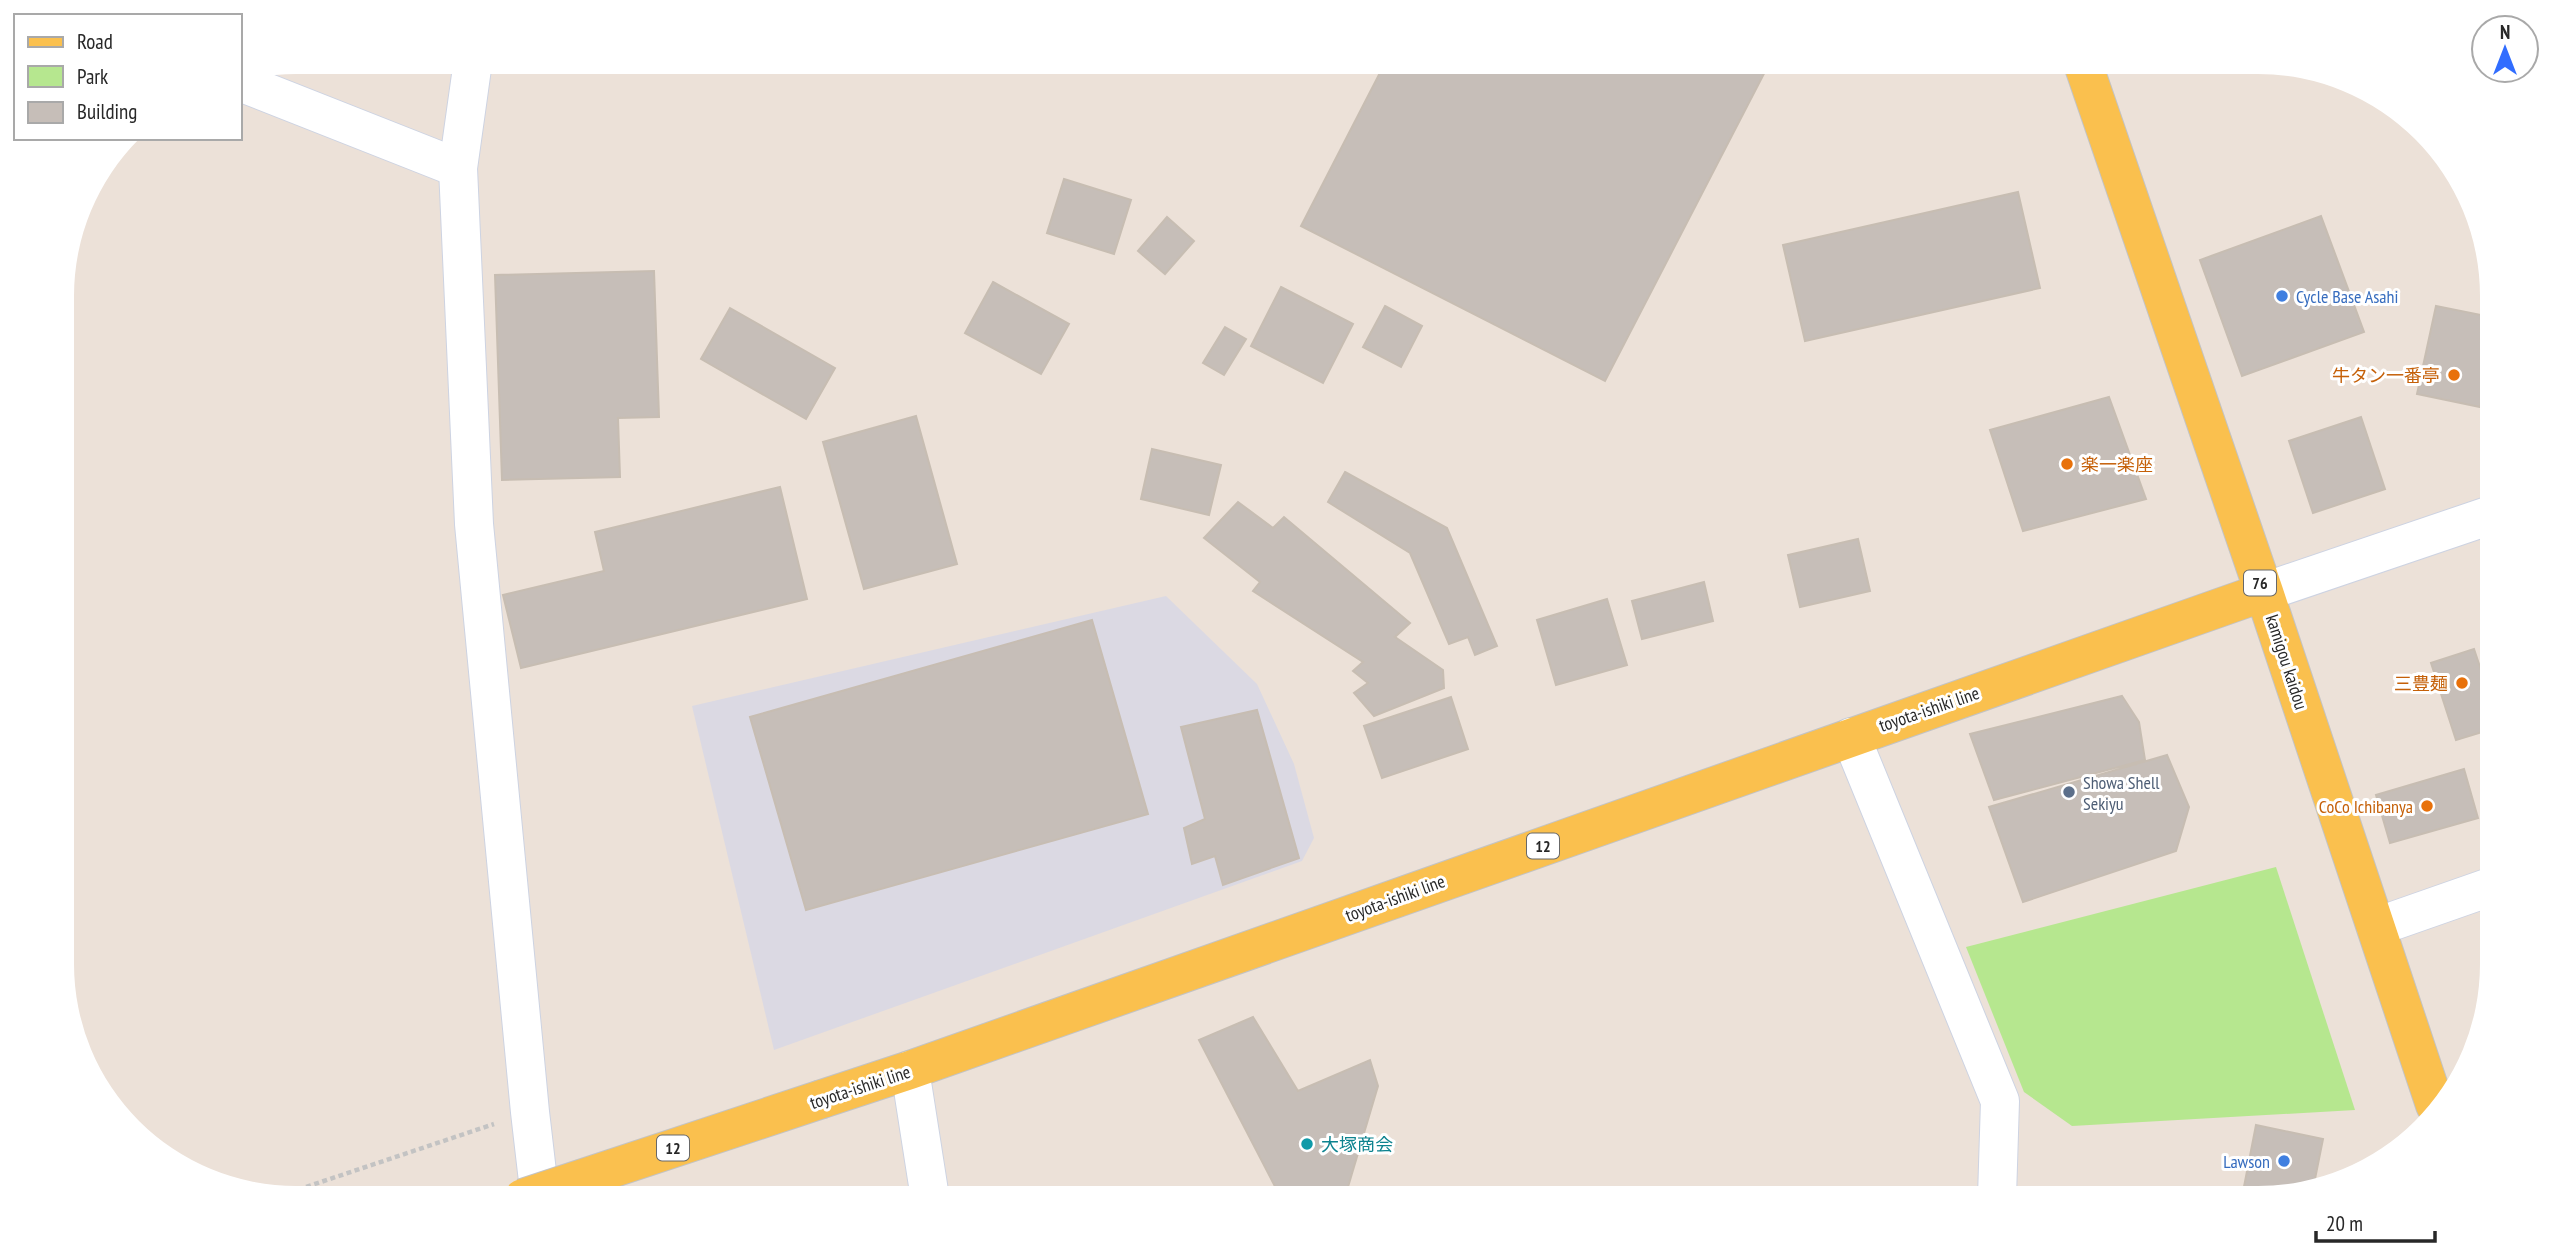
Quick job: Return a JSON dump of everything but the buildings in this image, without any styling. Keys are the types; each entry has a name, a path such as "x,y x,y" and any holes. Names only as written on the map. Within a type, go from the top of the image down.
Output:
{"main road":[{"name":"kamigou kaidou","path":"2086,74 2264,592 2433,1100"},
{"name":"toyota-ishiki line","path":"560,1186 910,1070 2264,592"}],"street":[{"path":"471,74 458,168 474,524 539,1186"},
{"path":"242,83 458,168"},
{"path":"2264,592 2480,519"},
{"path":"1851,737 2000,1101 1997,1185"},
{"path":"2376,927 2480,891"},
{"path":"910,1070 928,1186"}],"path":[{"path":"309,1186 530,1112"}],"shaded area":[{"path":"1166,596 1257,684 1294,764 1314,838 1302,861 774,1050 692,706"}],"green space":[{"path":"2276,867 2355,1110 2072,1126 2024,1092 1966,947"}],"place":[{"name":"Cycle Base Asahi","path":"2282,296"},
{"name":"牛タン一番亭","path":"2454,375"},
{"name":"楽一楽座","path":"2067,464"},
{"name":"三豊麺","path":"2462,683"},
{"name":"Showa Shell Sekiyu","path":"2069,792"},
{"name":"CoCo Ichibanya","path":"2427,806"},
{"name":"大塚商会","path":"1307,1144"},
{"name":"Lawson","path":"2284,1161"}]}
